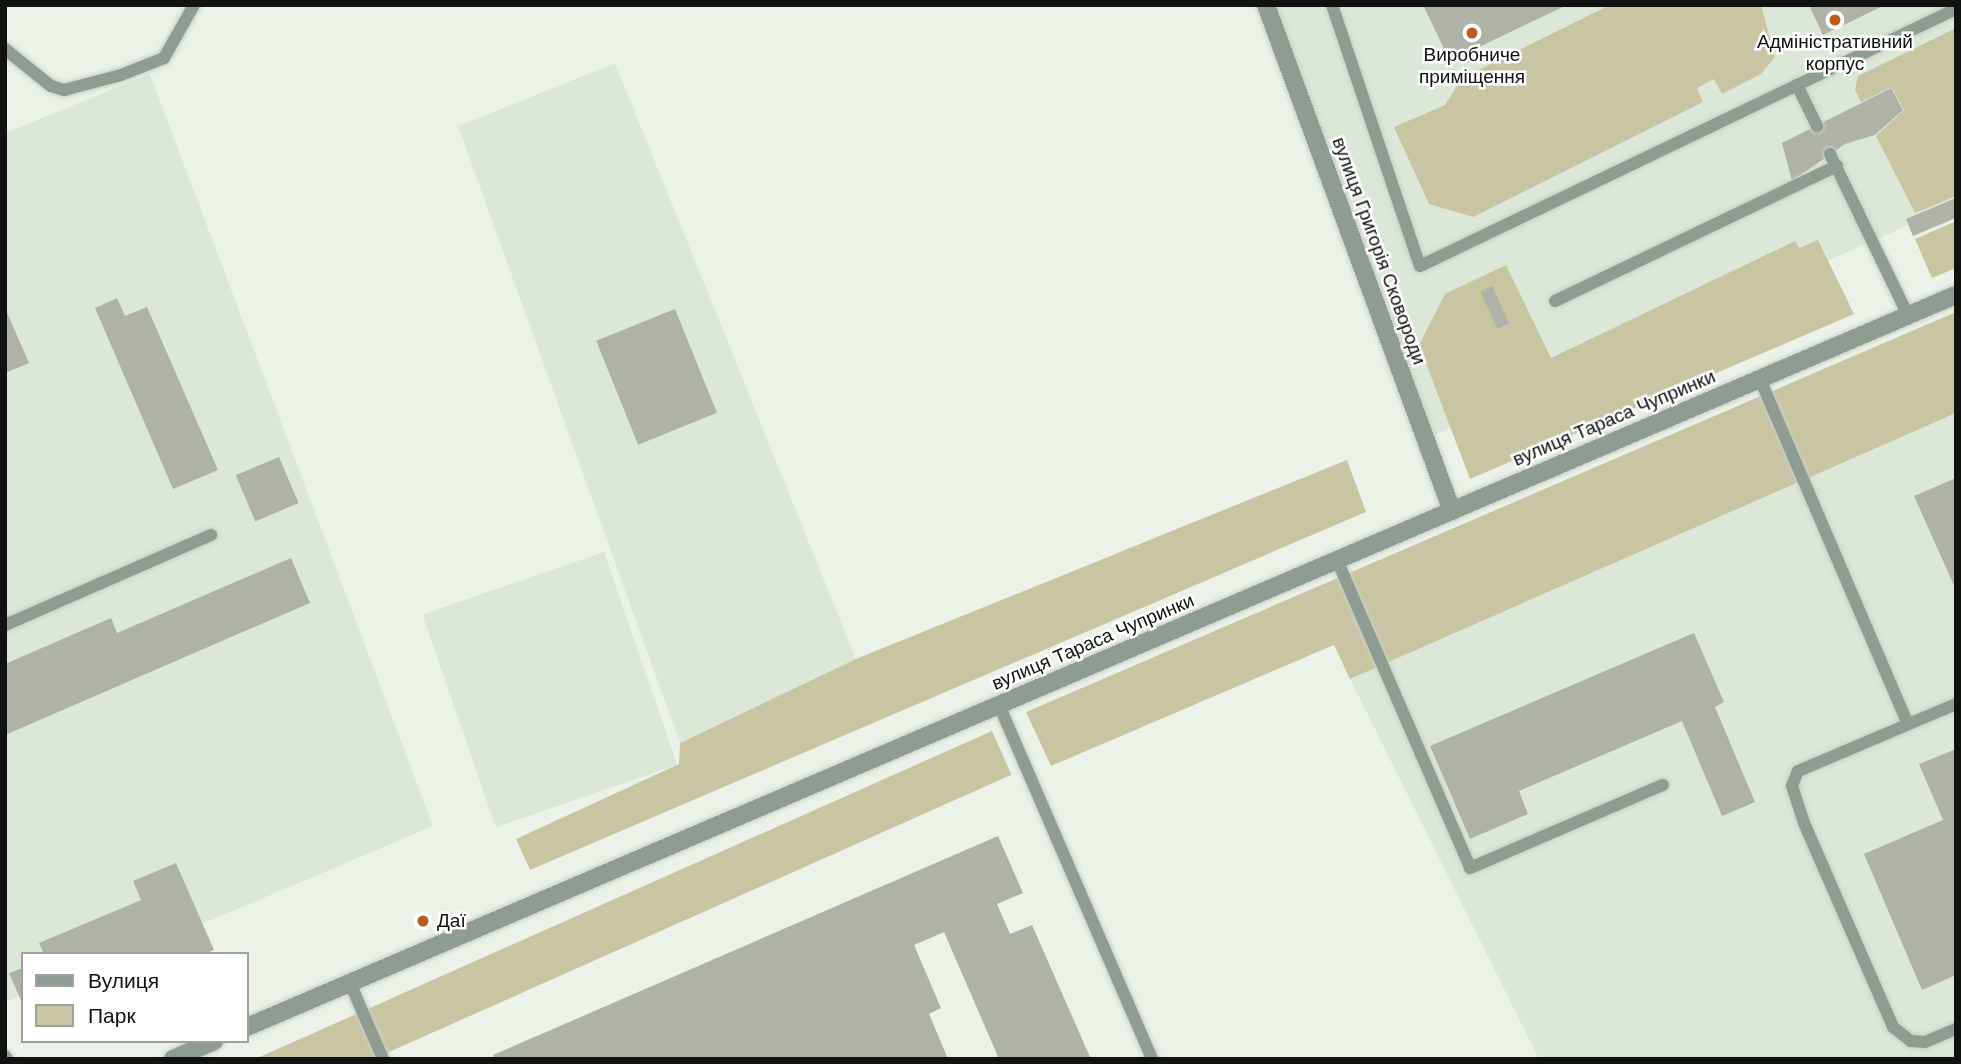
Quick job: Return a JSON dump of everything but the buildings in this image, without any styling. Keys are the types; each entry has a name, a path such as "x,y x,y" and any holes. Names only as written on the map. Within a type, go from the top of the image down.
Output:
{"street":[{"name":"вулиця Григорія Сковороди","path":"1266,5 1452,510"},
{"name":"вулиця Тараса Чупринки","path":"248,1027 1956,295"},
{"path":"173,1059 209,1043"}],"lane":[{"path":"5,49 51,86 64,90 121,75 164,58 194,5"},
{"path":"1332,5 1420,266 1956,9"},
{"path":"1797,85 1817,126"},
{"path":"1555,301 1833,160 1908,315"},
{"path":"1760,379 1908,724"},
{"path":"5,625 211,536"},
{"path":"1337,560 1470,867 1663,785"},
{"path":"1956,704 1798,771 1792,786 1804,823 1893,1027 1912,1041 1925,1042 1956,1029"},
{"path":"999,705 1152,1059"},
{"path":"350,983 383,1059"}],"shaded area":[{"path":"1274,5 1956,5 1956,204 1430,437"},
{"path":"615,63 856,659 680,743 458,126"},
{"path":"150,74 433,826 202,924 176,863 141,900 40,943 43,952 21,952 21,969 10,974 19,996 5,1002 5,133"},
{"path":"1956,413 1956,1059 1539,1059 1350,679"},
{"path":"604,552 677,765 496,827 422,615"}],"green space":[{"path":"1610,5 1761,5 1775,57 1761,74 1722,94 1714,79 1697,88 1703,102 1473,217 1429,204 1394,127 1445,105 1462,78"},
{"path":"1956,28 1956,196 1915,213 1876,136 1904,110 1891,87 1861,102 1855,90 1858,76"},
{"path":"1956,221 1956,268 1932,278 1915,239"},
{"path":"1818,240 1854,314 1470,479 1419,345 1445,294 1506,265 1551,358 1795,241 1799,248"},
{"path":"1956,312 1956,413 1350,679 1334,645 1051,766 1026,712"},
{"path":"1347,460 1366,512 530,870 516,839 679,764 680,743 856,659"},
{"path":"992,731 1012,775 373,1059 255,1059"}],"place":[{"name":"Адміністративний корпус","path":"1835,20"},
{"name":"Виробниче приміщення","path":"1472,33"},
{"name":"Даї","path":"423,921"}]}
